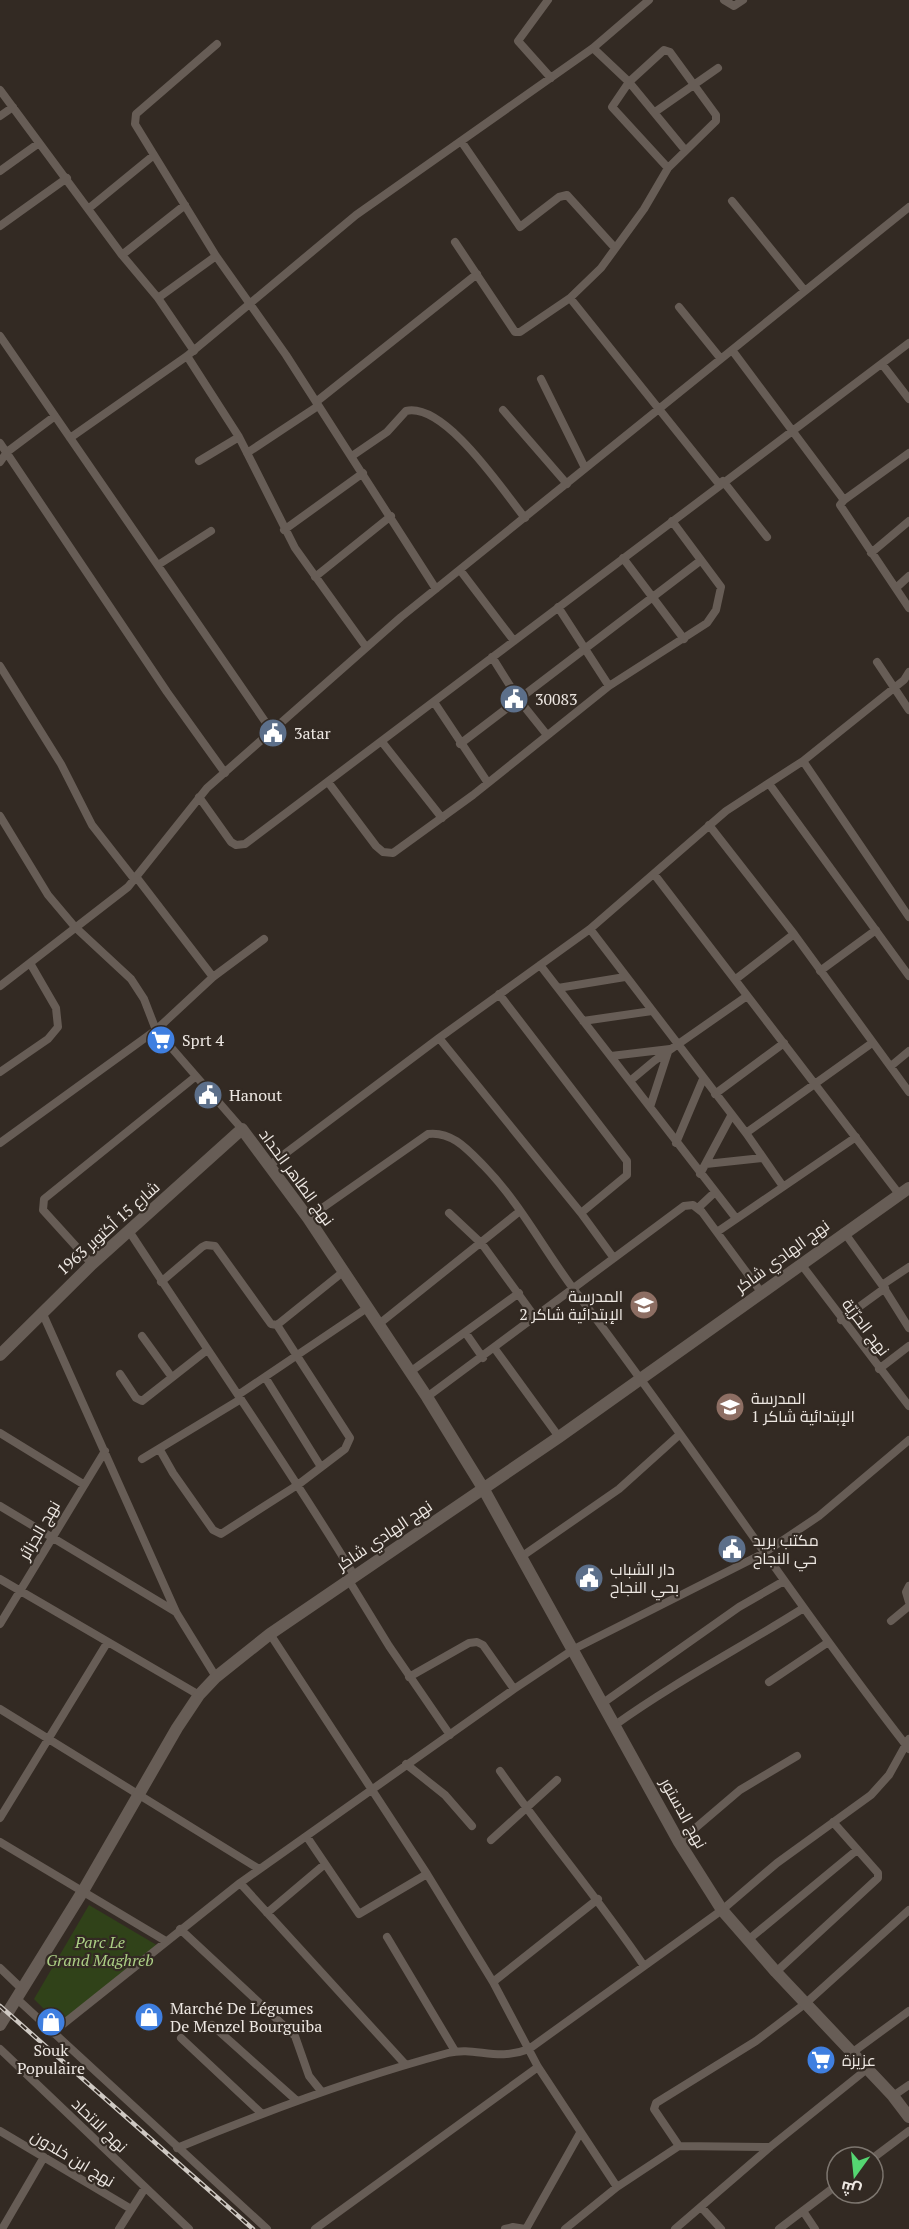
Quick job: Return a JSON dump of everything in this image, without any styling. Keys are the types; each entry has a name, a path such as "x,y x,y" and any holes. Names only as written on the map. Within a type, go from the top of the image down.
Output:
{"street":[{"path":"548,0 518,41 551,78"},
{"path":"70,438 190,354 356,215 593,48 649,0"},
{"path":"724,0 734,6 743,0"},
{"path":"217,44 134,117 135,124 216,256 252,304 363,472 436,589"},
{"path":"593,48 629,82 685,150"},
{"path":"455,242 518,333 570,298 601,268 644,209 668,168 717,118 670,52 664,50 629,82 612,105 612,109 668,168"},
{"path":"655,111 718,68"},
{"path":"0,90 122,255 158,298 247,453 284,530 366,647"},
{"path":"0,116 13,107"},
{"path":"461,141 520,227 559,197 567,195 615,248"},
{"path":"0,171 39,143"},
{"path":"88,210 154,155"},
{"path":"0,226 67,178"},
{"path":"732,201 804,291"},
{"path":"122,255 185,205"},
{"path":"0,986 136,879 199,797 273,733 366,647 658,408 909,207"},
{"path":"158,298 216,256"},
{"path":"247,453 317,404 477,274"},
{"path":"570,298 658,408 767,537"},
{"path":"679,307 721,358"},
{"path":"0,336 273,733"},
{"path":"199,797 227,837 236,845 240,845 382,742 721,483 909,344"},
{"path":"732,350 843,500"},
{"path":"882,364 909,399"},
{"path":"541,379 585,468"},
{"path":"352,456 387,432 406,411 411,410 428,415 451,429 462,440 525,518"},
{"path":"503,410 567,484"},
{"path":"0,462 7,452 55,416"},
{"path":"199,461 238,437"},
{"path":"0,443 125,632 225,773"},
{"path":"909,453 843,500 841,509 909,608"},
{"path":"284,530 363,472"},
{"path":"315,577 391,516"},
{"path":"328,782 383,852 397,851 488,783 609,686 684,639 712,617 722,592 719,582 700,561 672,521"},
{"path":"872,553 909,521"},
{"path":"158,565 211,531"},
{"path":"623,558 654,596 684,639"},
{"path":"460,744 700,561"},
{"path":"460,570 514,641"},
{"path":"896,588 909,576"},
{"path":"558,607 587,648 609,686"},
{"path":"492,657 519,700 547,735"},
{"path":"877,662 909,710"},
{"path":"0,666 61,764 92,825 213,977"},
{"path":"270,1165 439,1038 590,929 710,825 739,802 770,785 803,761 892,687 904,680 909,672"},
{"path":"434,702 488,783"},
{"path":"382,742 442,818"},
{"path":"803,761 909,917"},
{"path":"770,785 909,976"},
{"name":"نهج الطاهر الحداد","path":"0,816 36,878 75,927 131,980 144,999 156,1030 242,1129 270,1165 379,1324 483,1488"},
{"path":"710,825 794,934 909,1092"},
{"path":"654,874 856,1137 904,1191"},
{"path":"590,929 652,1011 672,1049 703,1079 746,1133 782,1185"},
{"path":"820,971 876,930"},
{"path":"736,979 794,934"},
{"path":"0,1143 156,1030 213,977 264,939"},
{"path":"900,963 909,956"},
{"path":"0,1072 48,1039 58,1027 56,1008 30,963"},
{"path":"540,965 735,1217"},
{"path":"558,988 626,977"},
{"path":"499,994 627,1161 627,1174 581,1213"},
{"path":"630,1081 747,996"},
{"path":"583,1021 652,1011"},
{"path":"439,1038 581,1213 613,1257"},
{"path":"715,1094 784,1043"},
{"path":"746,1133 872,1043"},
{"path":"611,1056 672,1049"},
{"path":"650,1107 672,1049"},
{"path":"891,1066 909,1051"},
{"path":"92,1264 43,1210 44,1199 195,1077"},
{"path":"676,1143 703,1079"},
{"path":"700,1174 731,1116"},
{"name":"شارع 15 أكتوبر 1963","path":"0,1355 92,1264 242,1129"},
{"path":"177,2148 296,2100 405,2064 455,2051 509,2056 529,2049 722,1910 777,1863 882,1785 907,1744 802,1609 679,1435 641,1376 573,1288 520,1211 485,1167 466,1148 437,1132 419,1138 308,1218"},
{"path":"717,1232 735,1217 856,1137"},
{"path":"706,1164 762,1158"},
{"path":"698,1208 715,1191"},
{"name":"نهج الهادي شاكر","path":"0,2025 83,1892 139,1793 199,1695 216,1677 270,1634 559,1437 641,1376 904,1191"},
{"path":"427,1397 483,1358 678,1209 688,1205 698,1208 761,1292"},
{"path":"379,1324 482,1244 520,1211"},
{"path":"449,1213 482,1244 535,1317"},
{"path":"129,1231 161,1282 299,1484 409,1677 450,1735"},
{"path":"844,1232 905,1313 909,1328"},
{"path":"160,1450 173,1473 218,1533 228,1531 299,1484 345,1449 350,1438 277,1325 271,1324 218,1251 211,1245 202,1247 161,1282"},
{"name":"نهج الحرّيّة","path":"801,1264 841,1320 909,1406"},
{"path":"841,1320 909,1267"},
{"path":"277,1325 343,1272"},
{"path":"410,1372 519,1293"},
{"path":"142,1459 160,1450 239,1397 296,1355 367,1308"},
{"path":"42,1312 176,1612 216,1677"},
{"path":"465,1332 483,1358"},
{"path":"142,1336 171,1377"},
{"path":"879,1369 909,1346"},
{"path":"495,1349 559,1437"},
{"path":"120,1374 140,1401 207,1350"},
{"path":"265,1377 321,1467"},
{"path":"0,1432 83,1484"},
{"path":"521,1557 619,1489 679,1435"},
{"path":"52,2033 164,1940 240,1883 514,1689 574,1649 764,1553 819,1516 909,1440"},
{"name":"نهج الجزائر","path":"0,1624 105,1451"},
{"name":"نهج الدستور","path":"483,1488 679,1842 722,1910 776,1972 893,2096 909,2117"},
{"path":"0,1506 176,1612"},
{"path":"0,1579 199,1695"},
{"path":"603,1703 739,1607 784,1581"},
{"path":"891,1621 909,1604 906,1592 909,1586"},
{"path":"615,1725 662,1692 733,1652 802,1609"},
{"path":"270,1634 427,1874 493,1982 538,2067 617,2187"},
{"path":"409,1677 469,1643 477,1642 483,1645 514,1689"},
{"path":"769,1682 827,1642"},
{"path":"0,1818 107,1643"},
{"path":"0,1710 139,1793 259,1869"},
{"path":"679,1842 740,1790 797,1756"},
{"path":"406,1764 445,1796 472,1826"},
{"path":"500,1771 526,1808 598,1899 644,1966"},
{"path":"491,1840 557,1780"},
{"path":"776,1972 878,1878 878,1873 833,1822"},
{"path":"307,1837 359,1914 427,1874"},
{"path":"0,1842 164,1940"},
{"path":"748,1940 857,1850"},
{"path":"267,1913 325,1864"},
{"path":"240,1883 405,2064"},
{"path":"493,1982 598,1899"},
{"path":"679,2146 654,2109 656,2103 756,2041 806,2003 909,1910"},
{"path":"180,1929 292,2032 299,2043 309,2076 321,2091"},
{"path":"387,1937 455,2051"},
{"path":"0,1968 52,2033 262,2228"},
{"path":"853,2052 909,2011"},
{"path":"212,2025 296,2100"},
{"path":"181,2038 261,2113"},
{"name":"نهج الاتحاد","path":"0,2049 189,2229"},
{"path":"315,2229 538,2067"},
{"path":"675,2229 770,2147 867,2069"},
{"path":"893,2096 909,2085"},
{"path":"885,2149 909,2131"},
{"name":"نهج ابن خلدون","path":"0,2132 130,2210"},
{"path":"506,2229 513,2227 525,2229 580,2133"},
{"path":"565,2229 617,2187 679,2146 770,2147"},
{"path":"2,2229 44,2157"},
{"path":"119,2229 145,2188"},
{"path":"779,2229 825,2194"},
{"path":"702,2208 721,2229"},
{"path":"803,2211 815,2229"}],"green space":[{"name":"Parc Le Grand Maghreb","path":"89,1905 160,1947 59,2024 34,1999"}],"railway":[{"path":"0,2006 253,2229"}],"place":[{"name":"30083","path":"514,699"},
{"name":"3atar","path":"273,733"},
{"name":"Sprt 4","path":"161,1040"},
{"name":"Hanout","path":"208,1095"},
{"name":"المدرسة الإبتدائية شاكر 2","path":"644,1305"},
{"name":"المدرسة الإبتدائية شاكر 1","path":"730,1407"},
{"name":"مكتب بريد حي النجاح","path":"732,1549"},
{"name":"دار الشباب بحي النجاح","path":"589,1578"},
{"name":"Marché De Légumes De Menzel Bourguiba","path":"149,2017"},
{"name":"Souk Populaire","path":"51,2022"},
{"name":"عزيزة","path":"821,2060"}]}
